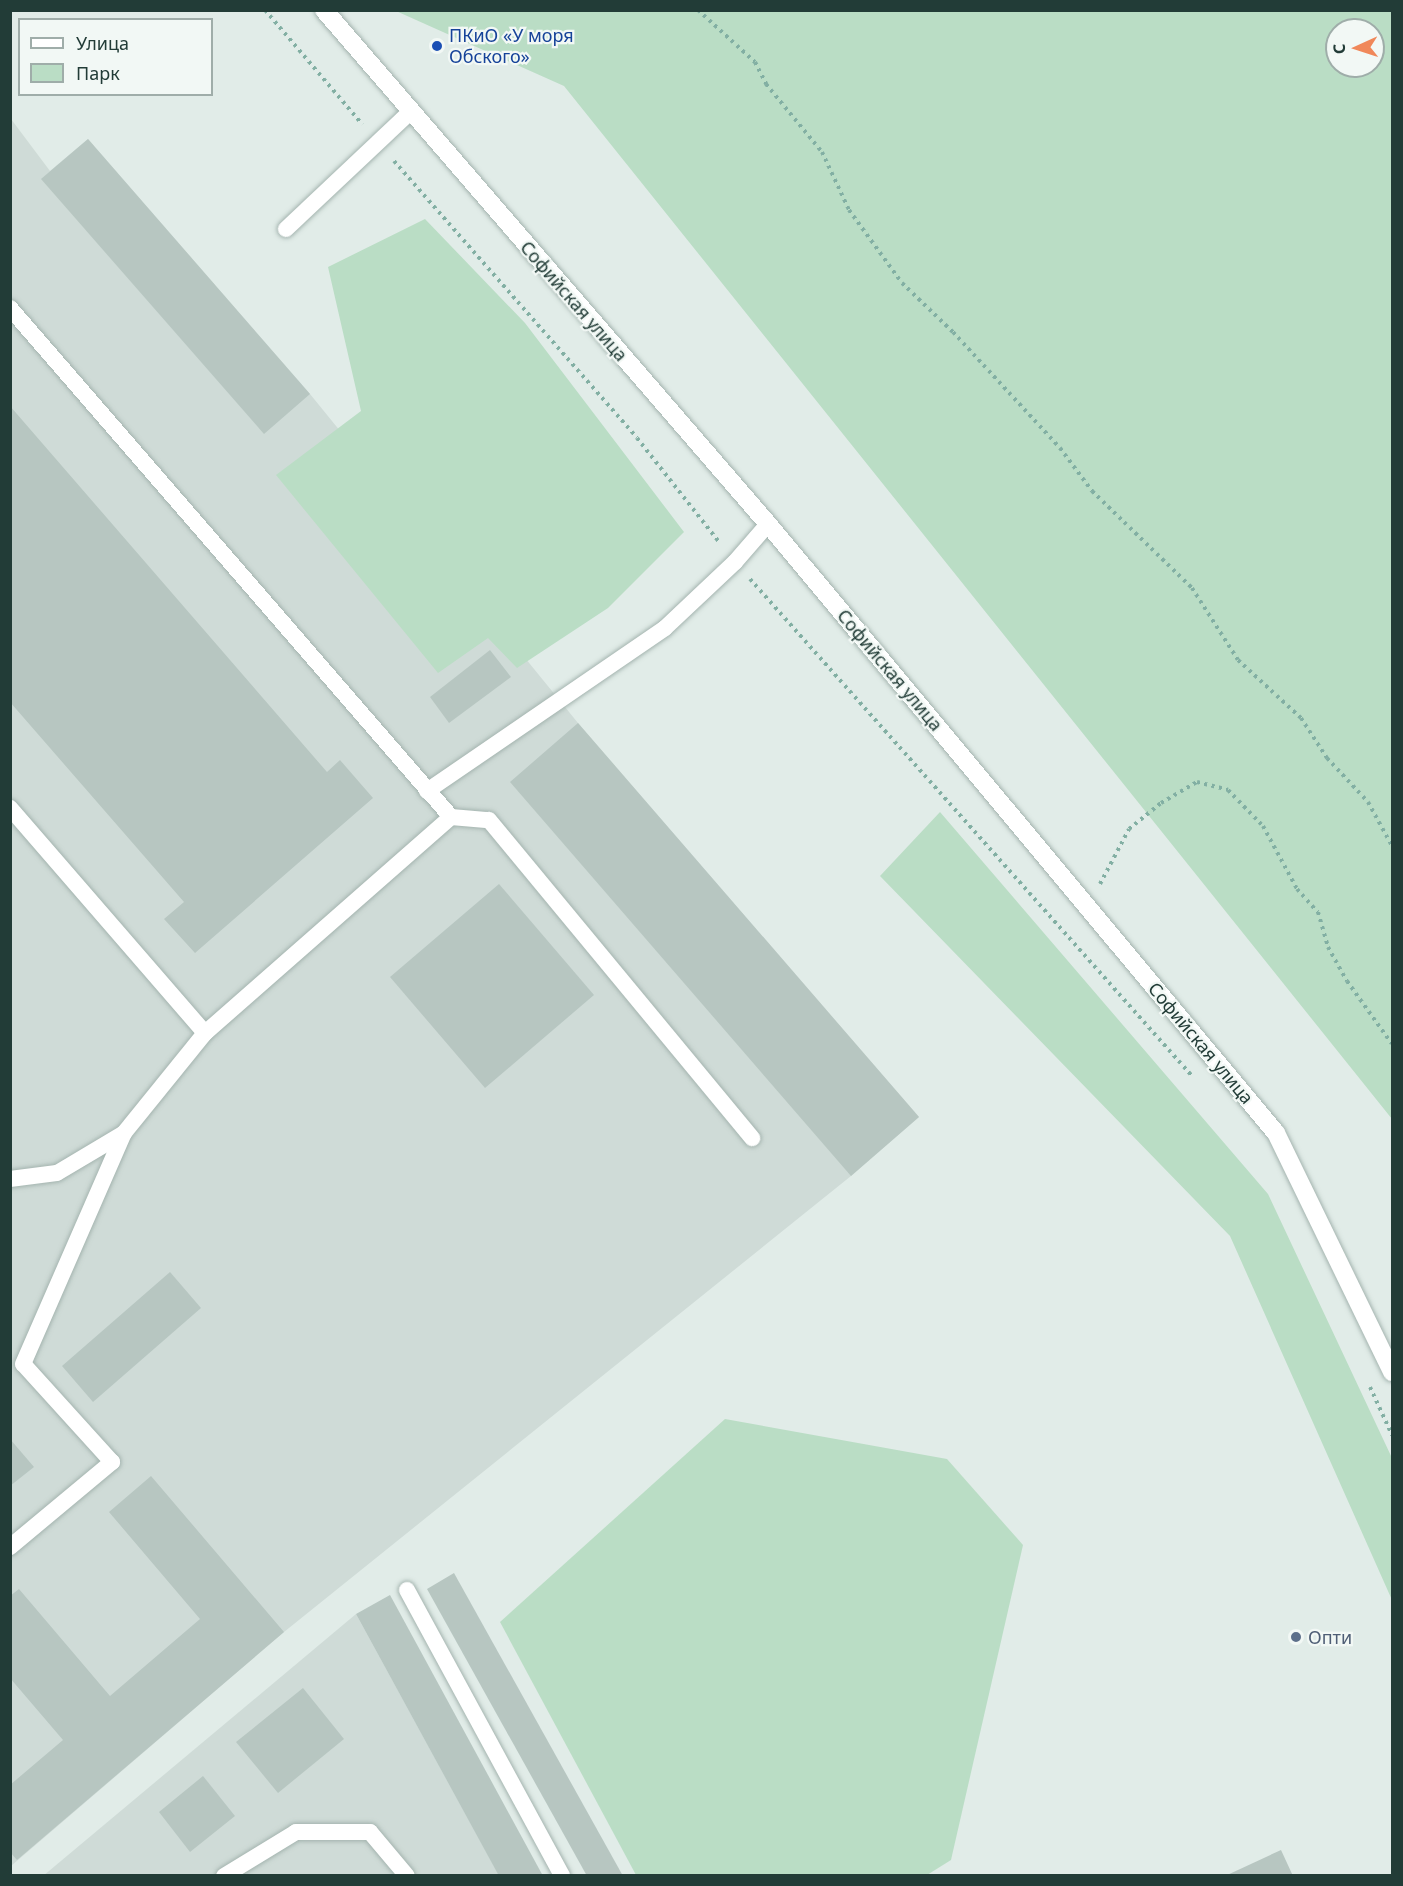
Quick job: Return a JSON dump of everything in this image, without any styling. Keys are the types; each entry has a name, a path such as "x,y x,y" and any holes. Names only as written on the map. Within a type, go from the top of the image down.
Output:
{"main road":[{"name":"Софийская улица","path":"324,10 768,524 1276,1133 1392,1372"}],"lane":[{"path":"286,229 410,112"},
{"path":"10,308 451,817 489,820 752,1138"},
{"path":"427,791 665,628 735,562 768,524"},
{"path":"10,808 205,1033"},
{"path":"10,1547 112,1462 23,1364 124,1133 205,1033 451,817"},
{"path":"10,1179 57,1173 124,1133"},
{"path":"407,1590 562,1875"},
{"path":"224,1875 296,1832 370,1832 407,1875"}],"path":[{"path":"265,10 378,143 637,438 735,562 1194,1079"},
{"path":"698,10 755,62 766,84 822,152 849,210 902,283 953,332 1060,448 1092,491 1197,594 1238,660 1301,718 1327,758 1368,802 1392,846"},
{"path":"1091,912 1103,873 1129,829 1186,786 1210,783 1228,790 1268,834 1297,889 1318,912 1328,947 1347,981 1392,1044"},
{"path":"1368,1382 1392,1435"}],"shaded area":[{"path":"11,119 50,171 88,139 310,394 578,723 919,1117 851,1176 284,1632 11,1866"},
{"path":"356,1614 499,1875 43,1876"}],"green space":[{"path":"396,11 1392,11 1392,1119 564,86"},
{"path":"425,219 525,323 684,532 608,608 517,668 488,638 438,673 276,475 361,411 328,267"},
{"path":"940,812 1268,1194 1392,1458 1392,1600 1230,1236 880,876"},
{"path":"725,1419 947,1459 1023,1545 951,1860 927,1875 636,1875 500,1622"}],"building":[{"path":"88,139 310,394 264,434 41,179"},
{"path":"10,406 327,772 340,760 373,798 195,953 164,919 184,902 10,702"},
{"path":"490,650 511,677 449,723 430,697"},
{"path":"578,723 919,1117 851,1176 510,782"},
{"path":"499,884 594,995 485,1088 390,977"},
{"path":"170,1272 201,1308 93,1402 62,1366"},
{"path":"10,1439 34,1467 10,1486"},
{"path":"151,1476 284,1632 17,1860 10,1852 10,1785 63,1740 10,1678 10,1596 19,1589 110,1696 200,1619 109,1512"},
{"path":"454,1573 623,1876 587,1876 427,1589"},
{"path":"390,1595 543,1876 499,1876 356,1614"},
{"path":"303,1688 344,1739 278,1793 236,1742"},
{"path":"203,1776 235,1816 190,1852 159,1812"},
{"path":"1281,1850 1293,1876 1225,1876"}],"place":[{"name":"ПКиО «У моря Обского»","path":"437,46"},
{"name":"Опти","path":"1296,1637"}]}
